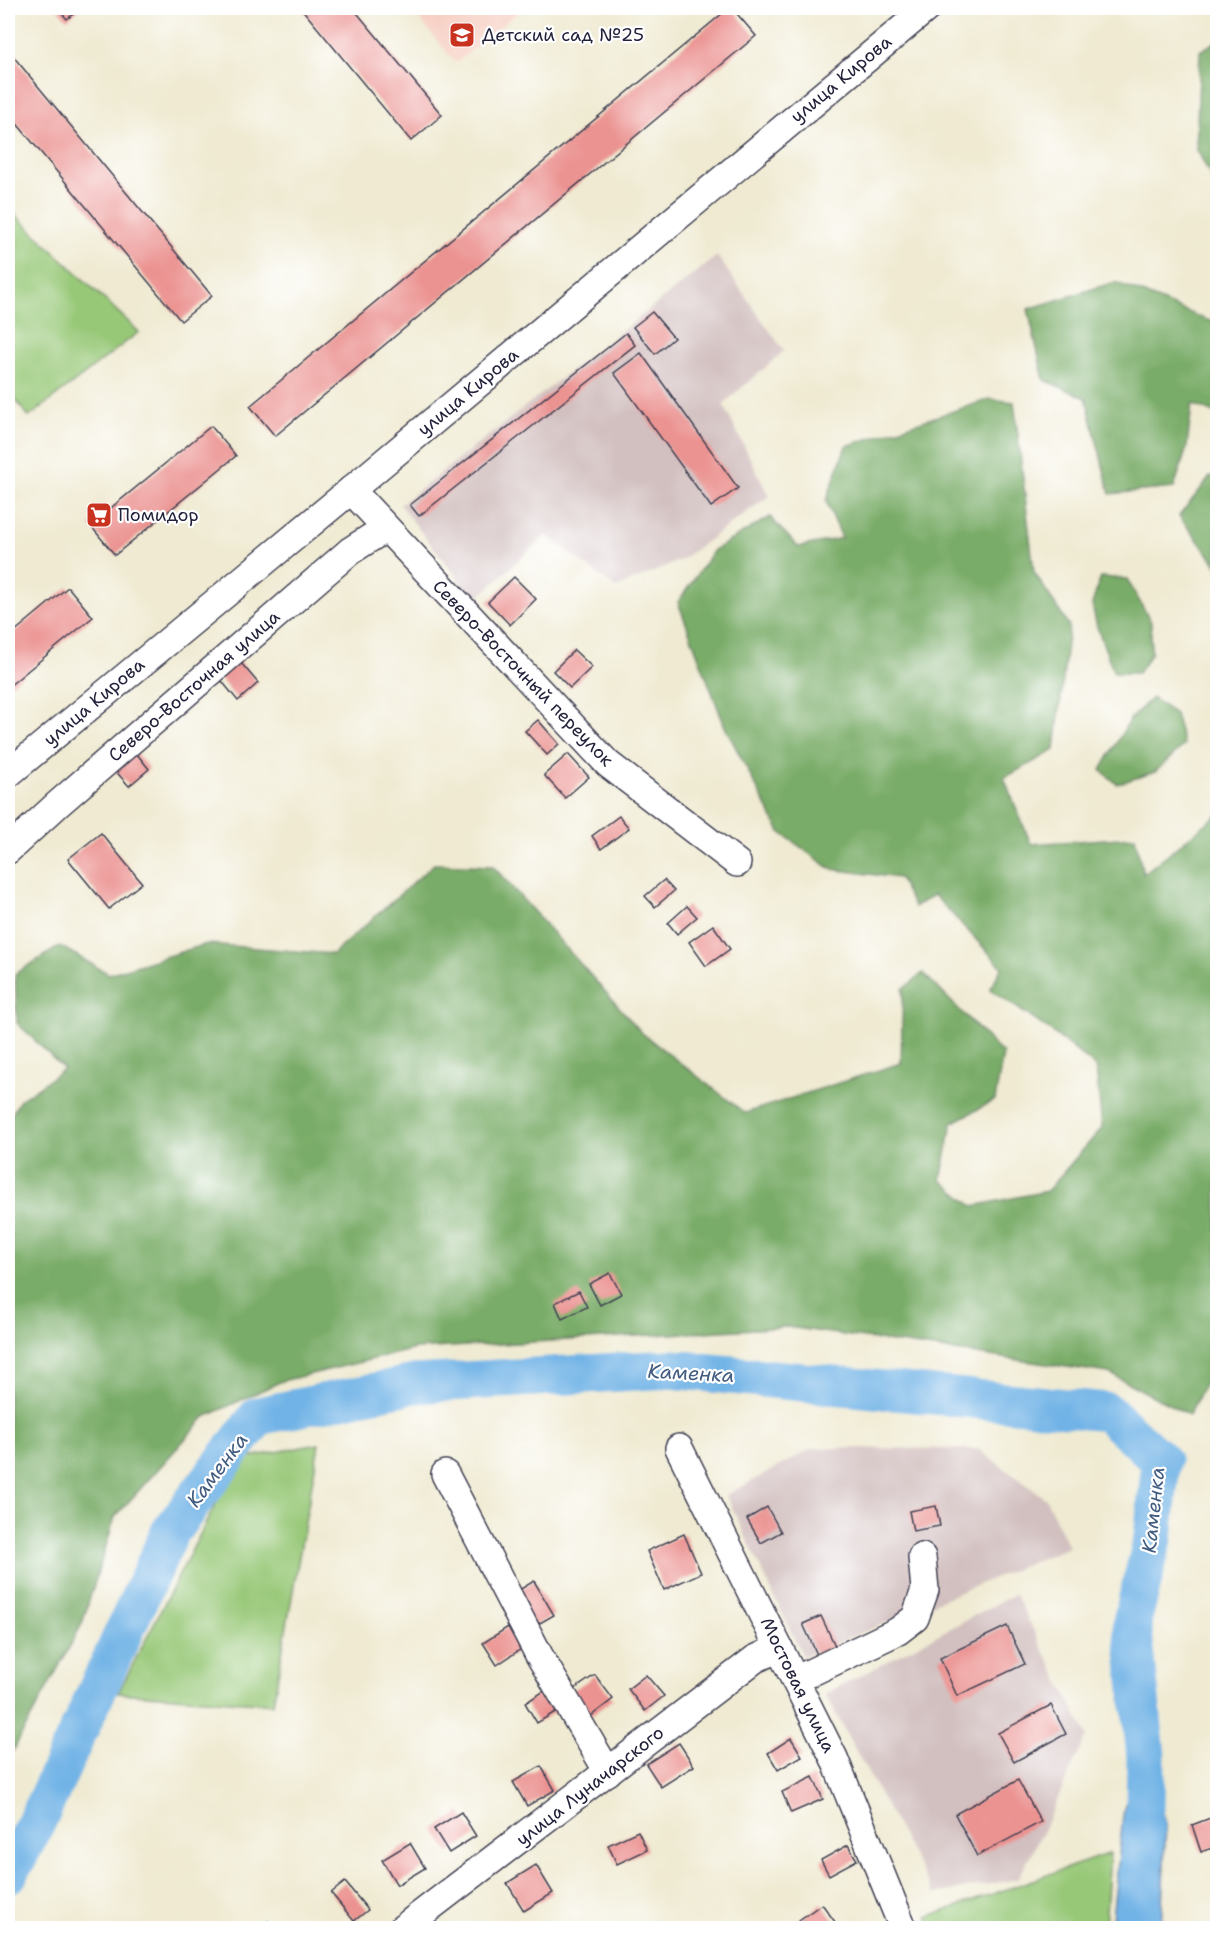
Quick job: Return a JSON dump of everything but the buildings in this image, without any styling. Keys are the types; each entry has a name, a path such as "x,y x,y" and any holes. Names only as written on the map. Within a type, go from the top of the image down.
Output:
{"street":[{"name":"улица Кирова","path":"8,774 927,8"},
{"name":"Северо-Восточный переулок","path":"351,490 608,764 737,863"},
{"name":"Северо-Восточная улица","path":"8,850 350,551 386,528"},
{"name":"Мостовая улица","path":"679,1448 834,1758 901,1928"},
{"path":"445,1474 539,1655 608,1772"},
{"path":"795,1680 898,1631 915,1618 925,1590 922,1557"},
{"name":"улица Луначарского","path":"404,1929 755,1659 779,1648"}],"shaded area":[{"name":"Детский сад №25","path":"410,8 523,8 456,63"},
{"path":"717,256 784,351 723,404 769,496 681,560 616,588 546,535 475,600 400,505"},
{"path":"813,1448 978,1449 1046,1499 1069,1547 803,1657 726,1495"},
{"path":"1015,1594 1087,1735 1018,1879 934,1894 825,1694"}],"green space":[{"path":"1217,41 1218,185 1216,186 1196,148 1200,51"},
{"path":"8,208 139,332 29,417 8,390"},
{"path":"1115,282 1217,324 1217,414 1192,404 1187,447 1174,488 1110,494 1086,398 1044,380 1028,309"},
{"path":"990,399 1014,402 1034,572 1069,626 1055,750 1004,778 1031,844 1135,837 1143,874 1217,815 1217,1340 1208,1377 1189,1415 1109,1373 788,1327 415,1349 282,1381 205,1417 115,1517 82,1624 8,1760 8,1121 20,1100 64,1069 17,1023 15,974 60,946 109,974 207,944 333,954 434,864 493,866 643,1034 745,1113 901,1063 903,989 923,973 1003,1054 995,1100 952,1123 941,1180 973,1206 1047,1191 1102,1128 1096,1067 1052,1032 990,989 1002,967 934,895 914,907 899,878 831,869 780,832 725,727 678,602 714,550 770,517 798,547 842,538 826,501 846,446"},
{"path":"1211,476 1217,479 1217,565 1179,516"},
{"path":"1101,577 1127,579 1151,622 1151,654 1138,673 1114,673 1097,627 1092,604"},
{"path":"1152,698 1175,714 1184,745 1155,772 1117,784 1101,770 1130,719"},
{"path":"319,1444 273,1704 118,1693 239,1459"},
{"path":"1110,1853 1105,1928 932,1928 927,1917"}],"water":[{"path":"1146,1756 1166,1823 1161,1928 1111,1928 1124,1807"}],"waterway":[{"name":"Каменка","path":"8,1875 35,1825 170,1532 258,1416 414,1384 671,1369 1107,1412 1161,1461 1153,1538 1132,1622 1146,1756 1145,1809"}],"place":[{"name":"Детский сад №25","path":"462,35"},
{"name":"Помидор","path":"99,515"}]}
